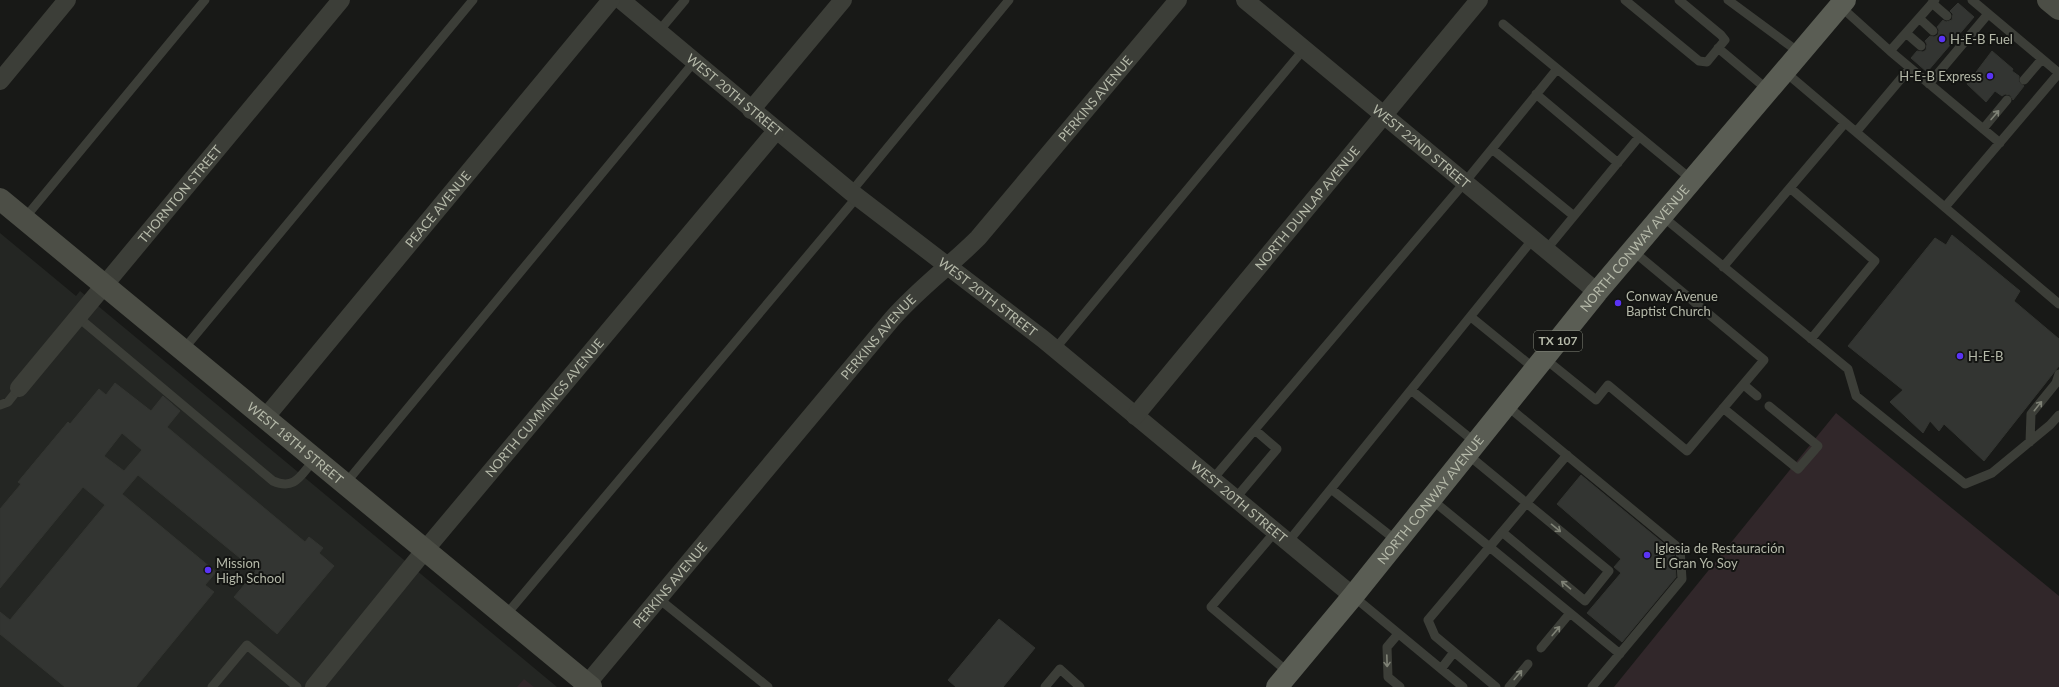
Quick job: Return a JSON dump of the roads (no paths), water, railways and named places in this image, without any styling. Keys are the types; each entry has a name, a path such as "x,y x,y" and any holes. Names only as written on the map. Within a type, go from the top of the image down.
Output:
{"main road":[{"name":"NORTH CONWAY AVENUE","path":"1283,680 1353,596 1597,292 1842,3"}],"street":[{"path":"0,81 67,0"},
{"name":"THORNTON STREET","path":"19,388 341,0"},
{"name":"PEACE AVENUE","path":"265,418 611,0"},
{"name":"WEST 20TH STREET","path":"621,0 776,131 854,194 1055,349 1353,596"},
{"path":"751,110 843,0"},
{"name":"PERKINS AVENUE","path":"589,686 659,599 904,304 948,267 996,219 1178,0"},
{"name":"WEST 22ND STREET","path":"1245,0 1597,292"},
{"name":"NORTH DUNLAP AVENUE","path":"1135,416 1479,0"},
{"path":"2048,0 2059,10"},
{"name":"NORTH CUMMINGS AVENUE","path":"314,687 425,550 776,131"},
{"name":"WEST 18TH STREET","path":"0,199 589,686"}],"lane":[{"path":"24,219 205,0"},
{"path":"183,350 473,0"},
{"path":"659,31 684,0"},
{"path":"505,616 854,194 1009,0"},
{"path":"1625,0 1699,61 1707,62 1725,40 1679,0"},
{"path":"1728,0 1800,53"},
{"path":"1890,51 1934,1 1947,16"},
{"path":"1945,207 2059,73 1988,14 1976,1"},
{"path":"1842,3 1890,51 2000,143"},
{"path":"1929,84 1941,63 1967,32 1988,14"},
{"path":"1918,18 1933,31"},
{"path":"1503,24 1692,180"},
{"path":"1906,33 1921,46"},
{"path":"1718,48 1768,90"},
{"path":"1055,349 1304,49"},
{"path":"2024,80 2042,59"},
{"path":"345,484 694,62"},
{"path":"1856,132 1910,68"},
{"path":"1212,480 1465,182 1557,69"},
{"path":"1784,71 2059,304"},
{"path":"1536,94 1618,163"},
{"path":"1983,129 2007,100"},
{"path":"1724,267 1845,123"},
{"path":"1283,680 1211,607 1331,489 1471,317 1540,245 1574,216 1639,137"},
{"path":"1492,149 1574,216"},
{"path":"1790,188 1875,261 1811,339"},
{"path":"1662,216 1848,370 1856,396 1965,484 1992,472 2050,425 2059,415"},
{"path":"1471,317 1596,400 1608,386 1687,451 1764,360 1632,250"},
{"path":"78,318 273,481 284,486 294,483 314,459"},
{"path":"2030,442 2031,414 2058,380"},
{"path":"1744,384 1757,396"},
{"path":"0,405 8,402 19,388"},
{"path":"1411,390 1526,503 1609,571 1585,600 1502,532"},
{"path":"1506,405 1680,549 1682,579 1592,687"},
{"path":"1723,408 1798,469 1818,446 1769,406"},
{"path":"1235,499 1277,449 1255,430"},
{"path":"1496,687 1435,636 1428,620 1567,455"},
{"path":"1331,489 1397,541"},
{"path":"1431,499 1620,654"},
{"path":"1353,596 1463,687"},
{"path":"659,599 768,687"},
{"path":"1541,648 1570,613"},
{"path":"1398,634 1387,647 1388,677 1400,687"},
{"path":"212,687 248,645 297,687"},
{"path":"1441,668 1454,652"},
{"path":"1509,687 1528,664"},
{"path":"1045,687 1060,669 1080,687"}],"place":[{"name":"H-E-B Fuel","path":"1942,39"},
{"name":"H-E-B Express","path":"1990,76"},
{"name":"Conway Avenue Baptist Church","path":"1618,303"},
{"name":"H-E-B","path":"1960,356"},
{"name":"Iglesia de Restauración El Gran Yo Soy","path":"1647,555"},
{"name":"Mission High School","path":"208,570"}]}
